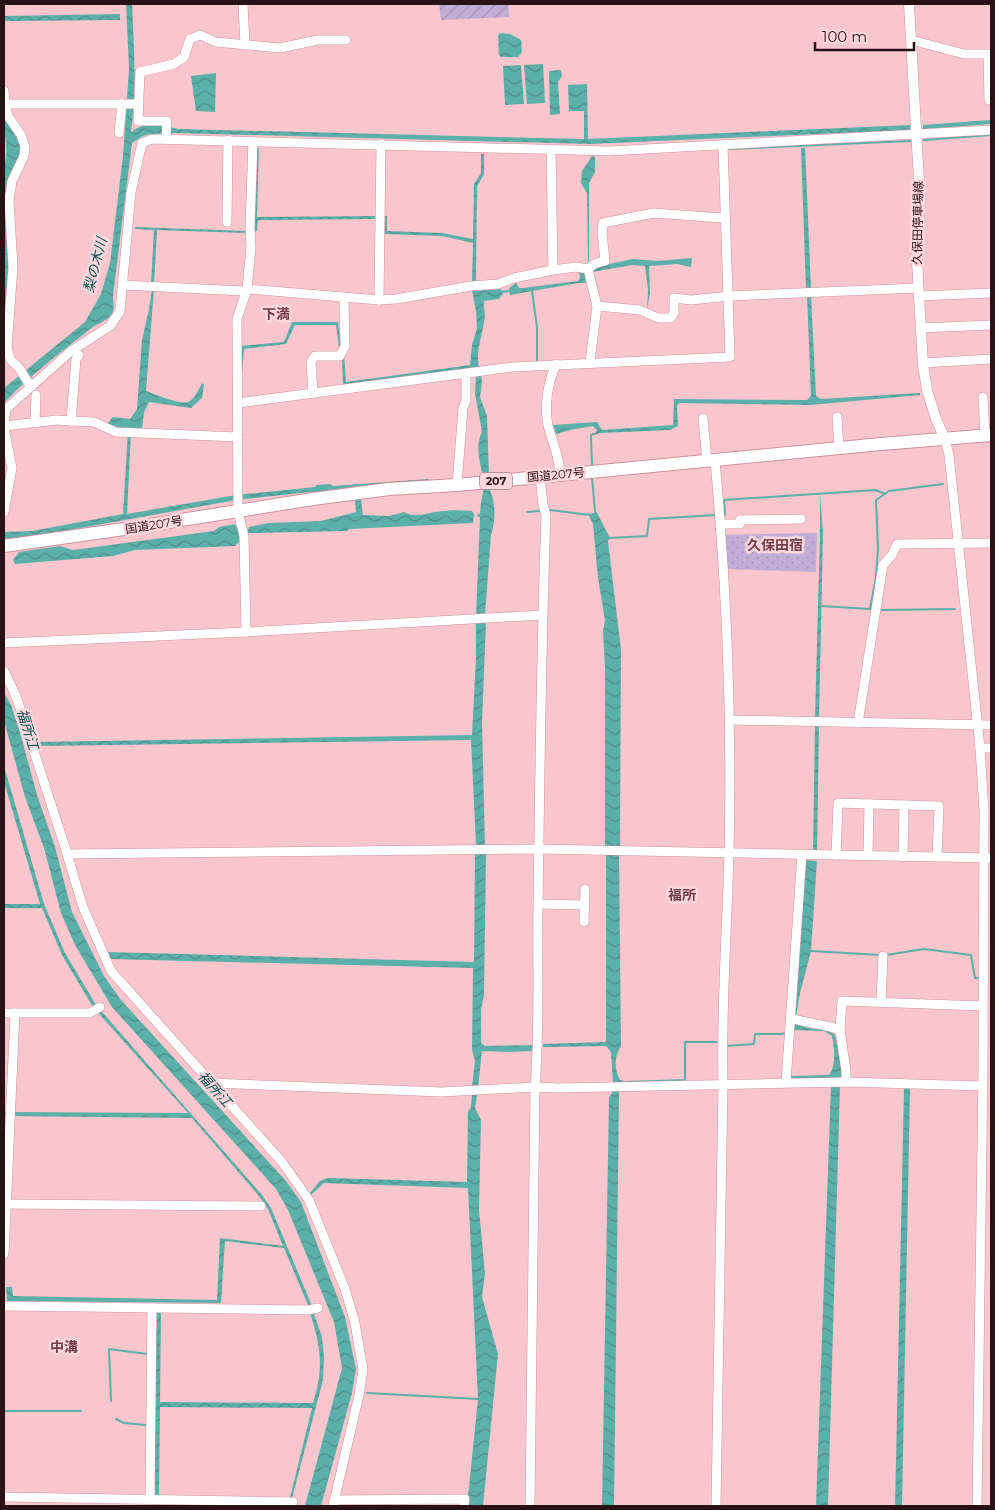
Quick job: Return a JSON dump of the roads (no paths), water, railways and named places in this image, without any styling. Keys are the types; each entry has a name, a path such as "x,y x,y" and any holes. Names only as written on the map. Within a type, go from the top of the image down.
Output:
{"highway":[{"name":"国道207号","path":"4,546 238,508 389,489 457,485 988,435"}],"main road":[{"name":"久保田停車場線","path":"909,4 920,199 917,261 922,363 927,390 936,419 945,439"}],"street":[{"path":"244,4 245,46"},
{"path":"166,139 167,121 138,121 140,72 174,64 184,57 190,39 200,35 216,42 280,48 318,40 346,40"},
{"path":"911,40 964,54 988,54 990,100"},
{"path":"4,91 4,104 8,116 21,135 25,147 24,156 12,181 9,200 13,267 7,347 10,359 19,368 32,387"},
{"path":"4,104 138,104"},
{"path":"119,132 122,104"},
{"path":"4,512 12,468 4,426 6,409 71,351 110,326 120,311 131,192 142,143 152,139 228,140 381,148 609,151 916,136 991,130"},
{"path":"227,222 228,140"},
{"path":"246,632 243,532 238,508 237,319 247,291 251,248 253,141"},
{"path":"238,403 513,367 730,357 723,145"},
{"path":"379,300 381,148"},
{"path":"551,150 553,270"},
{"path":"590,362 597,306 589,273 594,264 605,261 602,233 603,223 654,213 722,218 725,216"},
{"path":"122,285 379,300 498,284 514,278 576,267 589,273"},
{"path":"597,306 640,310 658,318 671,318 674,313 674,298 691,300 729,296 809,293 991,293"},
{"path":"313,393 312,362 315,356 340,356 345,346 344,297"},
{"path":"920,328 991,325"},
{"path":"71,421 76,359 79,355"},
{"path":"922,363 991,359"},
{"path":"556,364 547,401 548,424 560,462 560,475"},
{"path":"457,485 463,408 473,373"},
{"path":"35,423 36,396"},
{"path":"983,397 988,435"},
{"path":"837,417 839,448"},
{"path":"703,418 721,524 730,720 729,853 721,1039 723,1084 716,1506"},
{"path":"4,426 57,420 94,422 116,432 238,437"},
{"path":"945,439 949,455 977,725 988,811 988,908 983,1006 987,1070 982,1086 977,1506"},
{"path":"530,1506 535,1087 538,1043 542,615 546,515 540,476"},
{"path":"721,524 740,524 740,520 801,519"},
{"path":"858,723 884,565 892,555 897,544 991,543"},
{"path":"4,643 246,632 542,615"},
{"path":"4,671 16,696 83,907 111,971 282,1162 309,1200 345,1289 355,1322 363,1370 359,1395 333,1503 465,1499 464,1506"},
{"path":"730,720 991,726"},
{"path":"980,748 991,748"},
{"path":"836,855 838,803 939,806 936,857"},
{"path":"868,856 870,804"},
{"path":"903,857 904,805"},
{"path":"67,854 539,849 988,858"},
{"path":"786,1082 802,854"},
{"path":"584,922 585,889"},
{"path":"538,904 584,906"},
{"path":"881,1002 883,956"},
{"path":"846,1082 840,1030 842,1001 983,1006"},
{"path":"4,1013 90,1013 100,1007"},
{"path":"4,1254 15,1013"},
{"path":"791,1018 808,1024 822,1025 840,1030"},
{"path":"212,1083 442,1092 535,1087 786,1082 982,1086"},
{"path":"5,1204 260,1206"},
{"path":"4,1306 308,1310 318,1308"},
{"path":"150,1499 152,1308"},
{"path":"4,1497 78,1502 150,1499 293,1502"}],"water":[{"path":"126,4 132,4 134,36 131,132 142,126 154,125 178,129 584,139 584,111 569,111 568,85 587,84 588,139 910,125 910,130 589,144 176,133 143,136 132,143 112,313 45,365 4,403 4,388 85,322 101,294 110,263 123,156 129,69"},
{"path":"120,14 120,20 4,21 4,16"},
{"path":"500,33 510,34 521,40 522,52 518,57 501,57 499,55 498,36"},
{"path":"543,64 545,103 527,104 524,65"},
{"path":"521,65 524,104 505,105 503,66"},
{"path":"561,70 562,76 558,82 560,114 550,115 549,71"},
{"path":"216,73 215,112 196,111 191,76"},
{"path":"4,118 19,141 21,152 8,182 9,272 4,335 4,167 6,149"},
{"path":"991,120 991,124 923,129 923,125"},
{"path":"257,148 259,148 257,217 377,216 377,219 258,220 257,231 247,233 157,230 154,283 151,283 154,230 135,229 135,227 246,231"},
{"path":"801,148 805,148 811,289 806,290"},
{"path":"481,154 484,154 484,174 477,186 476,281 472,282 473,243 442,236 384,234 383,216 387,216 387,231 442,233 473,239 474,184 481,173"},
{"path":"592,156 595,157 595,172 589,183 588,262 587,193 581,183 582,171"},
{"path":"692,258 691,267 677,264 649,266 650,293 647,309 648,290 645,266 632,265 592,272 595,267 633,259 658,261"},
{"path":"579,272 583,272 587,277 585,279 586,283 510,295 509,288 516,283 519,288 523,288 578,281 580,278"},
{"path":"152,289 154,289 146,391 184,403 193,399 202,383 204,385 202,398 191,408 149,402 144,412 142,429 131,431 127,514 236,495 315,487 316,485 330,484 333,486 428,479 431,483 350,491 310,492 236,500 53,533 4,539 4,532 32,531 123,514 128,431 107,424 113,417 130,419 137,409 142,340"},
{"path":"475,289 476,291 501,289 503,294 499,299 484,301 485,316 479,349 479,368 343,386 342,358 344,353 346,382 470,365 472,345 477,328 472,290"},
{"path":"807,296 811,296 816,396 821,399 920,393 920,395 810,405 680,403 677,405 678,426 670,430 600,433 591,436 590,434 595,433 597,430 593,426 556,434 553,425 597,422 602,430 673,425 674,399 807,400 811,396"},
{"path":"292,322 338,322 341,344 339,348 336,325 295,325 286,344 244,349 242,373 240,374 241,346 284,342"},
{"path":"481,374 480,397 487,416 489,476 483,477 478,448 482,432 475,394 476,375"},
{"path":"488,486 493,497 494,523 491,535 485,615 476,616 480,517 477,514 480,514 484,487"},
{"path":"820,493 823,534 819,717 815,717 820,534"},
{"path":"355,500 361,500 363,515 389,516 404,512 416,515 458,510 472,511 474,514 473,523 349,529 347,531 249,533 240,535 239,542 235,546 135,550 113,556 15,564 13,560 19,552 60,546 73,550 214,531 219,527 235,524 238,530 248,530 249,527 269,523 321,521 356,512"},
{"path":"595,509 610,538 608,541 621,649 620,847 605,846 605,667 603,631 605,620 598,578 593,524 588,514 594,513"},
{"path":"476,622 486,622 482,723 485,845 476,845 471,740 36,746 36,742 472,735"},
{"path":"4,693 11,705 20,732 37,795 55,847 72,912 104,976 121,1000 286,1181 301,1202 345,1317 356,1369 352,1393 321,1506 305,1506 342,1368 334,1322 288,1210 276,1189 112,1007 75,945 61,913 44,848 25,797 4,721"},
{"path":"815,724 819,724 817,852 813,852"},
{"path":"4,766 44,904 65,953 96,1005 262,1195 271,1208 312,1306 308,1305 284,1248 225,1241 221,1303 7,1301 6,1287 12,1287 13,1296 217,1300 220,1238 283,1246 268,1209 259,1196 192,1118 4,1116 4,1112 188,1113 93,1007 62,955 42,908 4,908 4,904 40,904 4,782"},
{"path":"475,852 486,852 484,996 481,1009 481,1043 485,1046 534,1045 534,1051 482,1051 478,1088 472,1087 475,1061 472,1050 473,968 109,959 108,952 474,962"},
{"path":"606,854 619,854 621,1046 617,1054 616,1063 620,1080 627,1082 622,1084 613,1084 611,1052 606,1046 543,1047 543,1044 606,1042"},
{"path":"806,860 817,861 811,951 796,1017 795,1016"},
{"path":"794,1021 805,1027 825,1030 835,1035 843,1077 840,1080 830,1078 787,1078 788,1076 829,1075 834,1061 832,1036 824,1031 792,1030"},
{"path":"831,1086 840,1086 828,1506 816,1506"},
{"path":"904,1088 910,1088 902,1506 895,1506"},
{"path":"613,1091 619,1091 614,1506 602,1506 609,1098"},
{"path":"472,1094 477,1095 475,1108 481,1120 479,1210 485,1273 482,1297 498,1354 483,1506 467,1506 478,1399 468,1188 324,1183 311,1195 310,1193 320,1181 328,1178 467,1182 468,1112 471,1107"},
{"path":"156,1311 161,1311 160,1402 313,1403 319,1379 320,1358 317,1336 310,1313 313,1311 322,1337 324,1357 323,1380 290,1506 289,1502 312,1408 160,1407 159,1495 154,1495"}],"waterway":[{"path":"924,140 991,135"},
{"path":"727,149 910,141"},
{"path":"502,292 509,291"},
{"path":"532,291 537,327 537,361"},
{"path":"591,436 592,465"},
{"path":"592,478 595,511"},
{"path":"821,606 870,609 876,577 878,548 876,500 889,491 943,484"},
{"path":"725,515 724,500 876,490 885,494"},
{"path":"550,510 590,515"},
{"path":"527,512 540,511"},
{"path":"609,538 647,536 649,519 716,515"},
{"path":"880,610 955,609"},
{"path":"886,955 924,949 971,955 975,978 980,978"},
{"path":"811,951 881,955"},
{"path":"725,1046 754,1044 755,1034 786,1033"},
{"path":"627,1082 685,1080 685,1042 717,1042"},
{"path":"111,1401 109,1349 147,1354"},
{"path":"367,1393 478,1399"},
{"path":"4,1411 81,1411"},
{"path":"116,1419 124,1423 146,1425"}],"district":[{"name":"下満","path":"276,314"},
{"name":"久保田宿","path":"775,545"},
{"name":"福所","path":"682,895"},
{"name":"中溝","path":"64,1347"}],"water label":[{"name":"梨の木川","path":"95,265"},
{"name":"福所江","path":"28,729"},
{"name":"福所江","path":"215,1089"}]}
